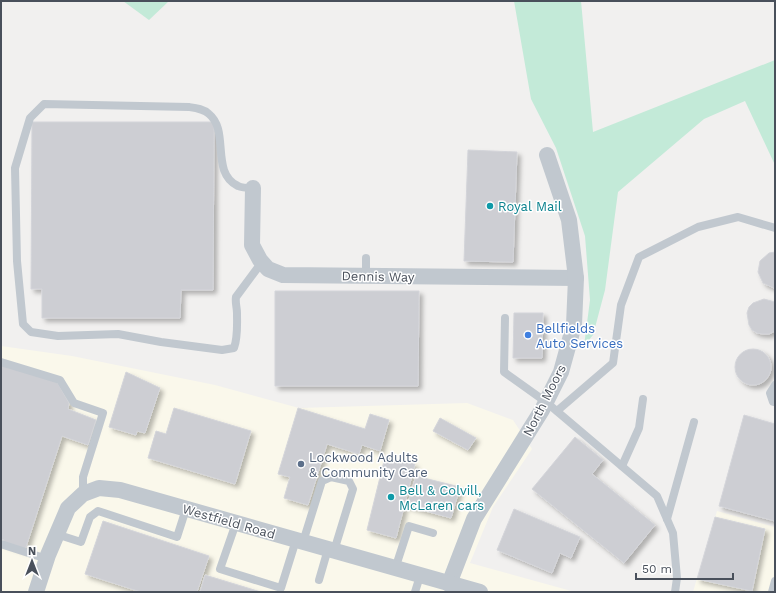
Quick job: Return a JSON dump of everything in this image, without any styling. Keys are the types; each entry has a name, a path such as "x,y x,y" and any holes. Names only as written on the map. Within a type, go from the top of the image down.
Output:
{"street":[{"name":"North Moors","path":"449,584 474,519 522,442 551,406 574,325 576,278 569,220 547,155"},
{"name":"Dennis Way","path":"253,188 252,246 268,269 283,275 576,278"},
{"name":"Westfield Road","path":"36,592 56,534 68,508 83,494 99,488 120,490 473,591"}],"lane":[{"path":"253,188 239,186 231,181 223,166 216,122 209,113 200,109 189,107 44,104 30,118 15,168 17,261 23,324 31,332 58,336 118,334 161,342 222,350 234,348 237,340 236,297 262,262"},
{"path":"551,406 613,363 621,305 639,257 698,227 738,217 775,228"},
{"path":"366,258 366,276"},
{"path":"505,318 504,372 551,406 657,496 673,532 677,578 675,592"},
{"path":"1,362 60,380 74,403 103,413 83,477 83,494"},
{"path":"775,386 770,393 773,402 775,402"},
{"path":"622,466 639,428 643,399"},
{"path":"667,519 694,422"},
{"path":"236,523 220,569 281,588 322,481 331,477 349,481 353,489 319,580"},
{"path":"56,534 81,542 90,517 98,511 177,537 186,509"},
{"path":"395,569 408,526 433,533"},
{"path":"1,544 47,559"},
{"path":"416,592 420,576"},
{"path":"772,592 775,581"}],"shaded area":[{"path":"1,346 72,356 215,385 299,408 467,403 513,420 532,449 493,507 470,563 575,592 1,592"},
{"path":"717,511 775,527 775,592 693,592"}],"green space":[{"path":"123,1 169,1 149,20"},
{"path":"514,1 581,1 593,132 775,60 775,165 745,101 704,119 618,192 605,290 593,335 584,346 590,300 585,236 556,148 531,99"}],"building":[{"path":"32,122 214,122 213,290 181,290 180,318 42,318 42,289 31,289"},
{"name":"Royal Mail","path":"468,150 517,152 513,262 464,261"},
{"path":"775,252 774,288 763,283 758,272 760,261 769,253"},
{"path":"275,291 419,291 418,386 275,386"},
{"path":"764,299 775,302 775,331 769,334 757,333 752,330 749,325 747,313 749,307 753,303"},
{"name":"Bellfields Auto Services","path":"514,313 543,313 542,358 513,358"},
{"path":"753,349 766,354 771,367 766,380 753,385 740,380 735,367 740,354"},
{"path":"1,365 57,382 69,403 68,409 96,420 88,445 62,436 25,550 3,543 4,540 1,539"},
{"path":"126,372 160,388 145,433 137,431 136,435 109,427"},
{"path":"174,408 251,431 235,484 148,458 156,431 166,434"},
{"name":"Lockwood Adults & Community Care","path":"298,408 365,429 370,414 389,420 380,451 362,445 359,454 327,444 308,505 284,498 290,477 278,474"},
{"path":"744,415 775,424 775,521 719,506"},
{"path":"440,418 476,438 468,450 433,431"},
{"path":"575,437 603,460 592,474 655,525 624,563 532,489"},
{"name":"Bell & Colvill, McLaren cars","path":"385,457 415,464 396,538 367,530"},
{"path":"416,476 460,487 451,518 407,506"},
{"path":"514,509 580,537 571,558 560,553 552,573 497,550"},
{"path":"715,517 765,529 752,591 697,579"},
{"path":"103,521 209,556 197,592 141,592 85,574"},
{"path":"205,575 261,592 200,592"}],"place":[{"name":"Royal Mail","path":"490,206"},
{"name":"Bellfields Auto Services","path":"528,335"},
{"name":"Lockwood Adults & Community Care","path":"301,464"},
{"name":"Bell & Colvill, McLaren cars","path":"391,497"}]}
